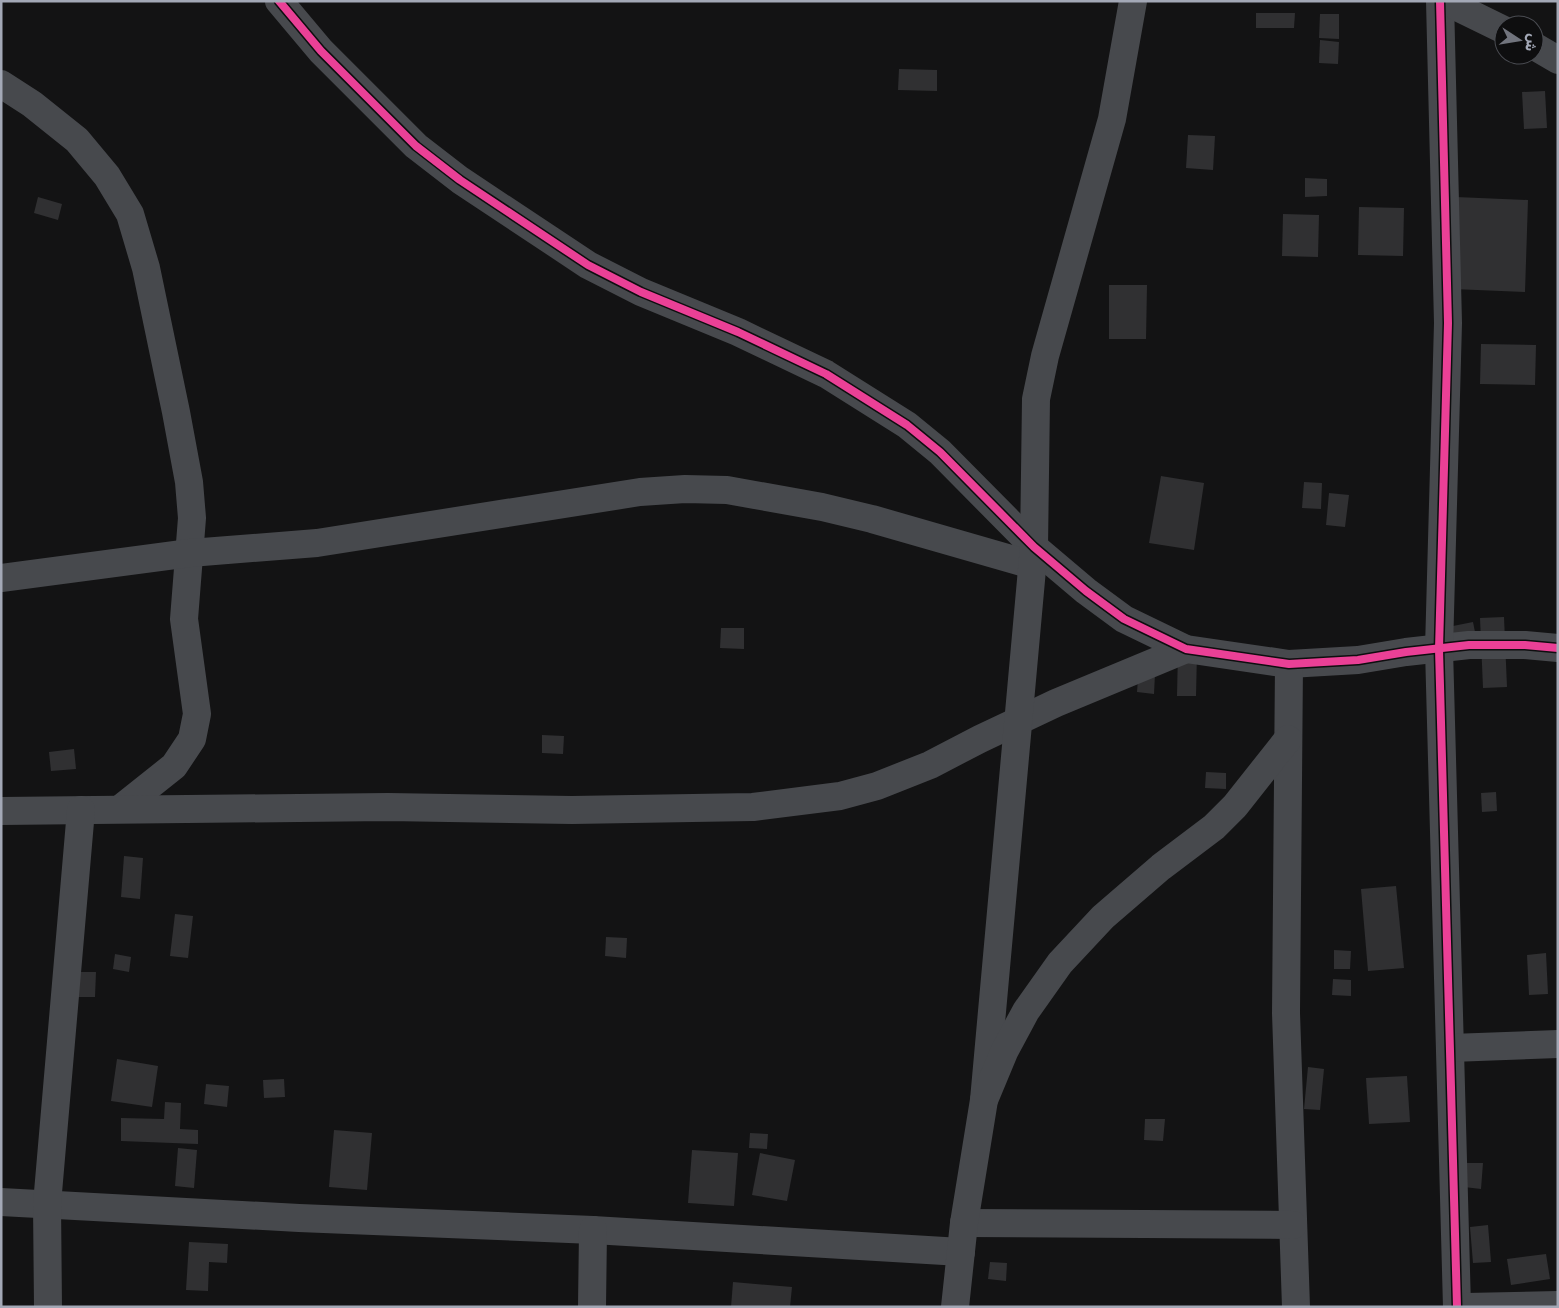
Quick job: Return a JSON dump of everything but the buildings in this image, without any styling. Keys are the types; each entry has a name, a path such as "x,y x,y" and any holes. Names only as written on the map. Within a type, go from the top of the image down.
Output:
{"street":[{"path":"279,1 321,51 416,146 460,180 588,265 641,292 738,332 826,374 908,425 940,452 1033,556 1124,619 1186,649 1289,664 1358,660 1406,652 1478,645 1525,645 1558,648"},
{"path":"955,1307 964,1223 984,1100 1019,721 1033,556 1036,399 1045,356 1112,119 1133,1"},
{"path":"1440,1 1448,323 1439,648 1457,1307"},
{"path":"1448,1 1494,25"},
{"path":"1544,52 1558,60"},
{"path":"1,84 32,104 77,140 106,176 130,214 146,268 189,482 192,518 184,619 197,714 192,740 174,766 120,810"},
{"path":"1,578 190,553 317,543 640,492 685,489 727,490 822,507 1033,556"},
{"path":"1,811 388,807 572,810 753,806 840,796 878,786 930,765 1056,703 1186,649"},
{"path":"1289,664 1286,1013 1296,1307"},
{"path":"984,1100 1004,1052 1026,1011 1060,963 1103,917 1161,867 1214,827 1235,806 1288,739"},
{"path":"48,1307 47,1204 81,810"},
{"path":"1450,1048 1558,1044"},
{"path":"1,1202 299,1218 594,1230 961,1252"},
{"path":"964,1223 1294,1225"},
{"path":"592,1307 594,1230"},
{"path":"1466,1307 1558,1305"}],"cycle path":[{"path":"279,1 321,51 416,146 460,180 588,265 641,292 738,332 826,374 907,425 940,452 1034,547 1086,591 1124,619 1186,649 1289,664 1358,660 1469,645 1525,645 1558,648"},
{"path":"1440,1 1448,323 1439,649 1457,1307"}]}
